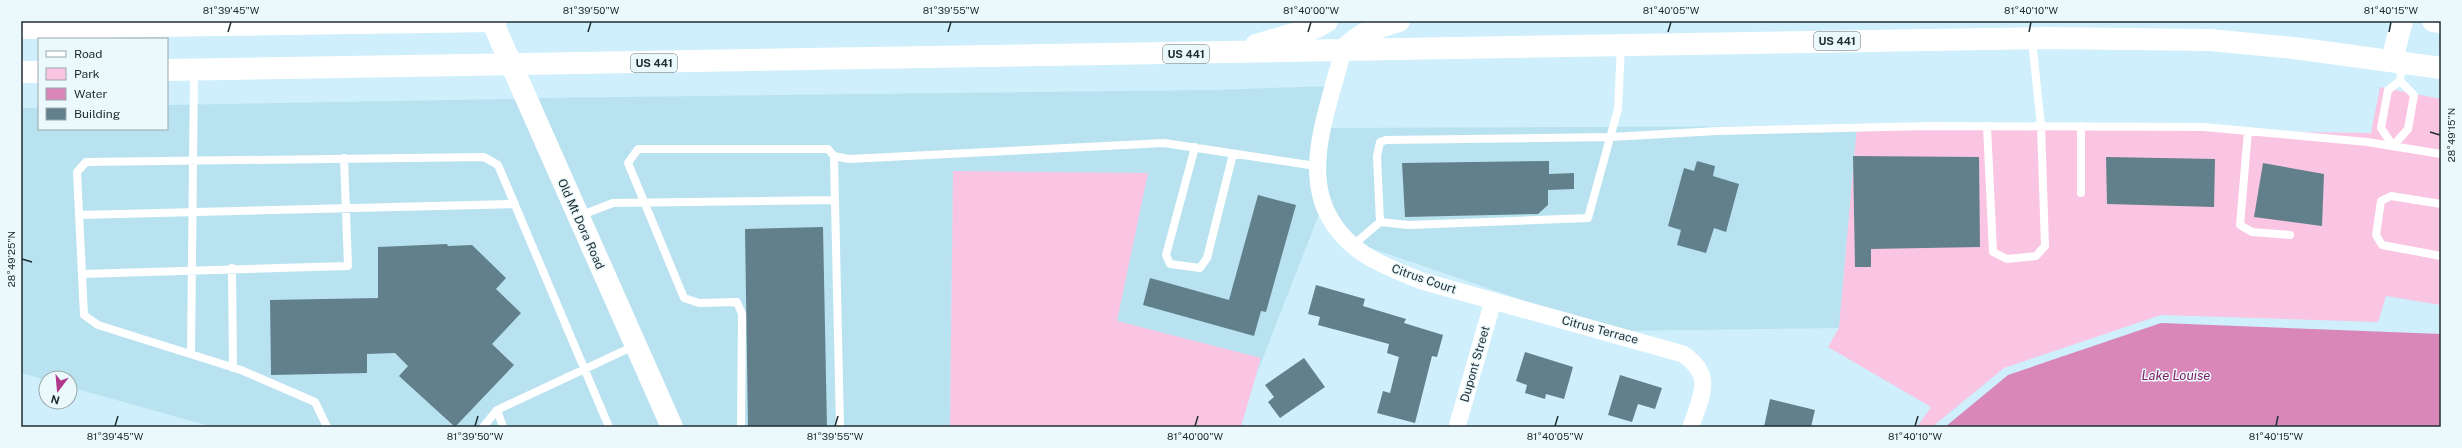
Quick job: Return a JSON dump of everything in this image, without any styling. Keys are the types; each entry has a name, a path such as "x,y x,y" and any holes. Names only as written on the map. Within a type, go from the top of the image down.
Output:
{"main road":[{"name":"Old Mt Dora Road","path":"480,21 512,65 672,427"},
{"path":"21,28 496,21"},
{"path":"1232,53 1317,26 1327,21"},
{"path":"1342,51 1354,39 1368,30 1399,21"},
{"path":"2398,67 2402,21"},
{"path":"2433,21 2441,22"},
{"name":"US 441","path":"168,70 1232,53 2032,38 2210,40 2398,67 2441,68"},
{"path":"21,72 38,72"}],"street":[{"name":"Citrus Court","path":"1342,51 1316,166 1321,200 1331,220 1353,245 1384,266 1422,281 1493,301"},
{"name":"Citrus Terrace","path":"1493,301 1683,354 1696,363 1702,371 1703,377 1701,396 1692,427"},
{"name":"Dupont Street","path":"1457,427 1493,301"}],"lane":[{"path":"1987,126 1993,252 2007,259 2036,256 2045,246 2042,126 2032,38"},
{"path":"1353,245 1380,222 1409,225 1588,218 1618,109 1621,46"},
{"path":"2393,146 2381,128 2388,90 2398,67"},
{"path":"2393,146 2408,129 2414,95 2398,67"},
{"path":"191,354 194,70"},
{"path":"1380,222 1377,156 1380,142 1386,140 1611,137 1717,130 1987,126 2204,127 2393,146 2441,154"},
{"path":"2081,126 2081,193"},
{"path":"2248,131 2240,225 2252,232 2290,235"},
{"path":"741,427 742,314 738,302 699,302 684,298 628,163 638,149 828,149 834,156 849,159 1164,143 1316,166"},
{"path":"1195,147 1166,255 1170,264 1200,268 1207,258 1233,154"},
{"path":"834,156 840,427"},
{"path":"327,427 315,402 233,368 98,325 84,315 77,172 86,162 484,157 498,166 609,427"},
{"path":"82,274 192,269 348,266 344,158"},
{"path":"2441,204 2390,196 2381,201 2376,235 2382,245 2441,256"},
{"path":"578,216 613,203 644,201 835,200"},
{"path":"79,215 515,204"},
{"path":"232,268 233,368"},
{"path":"484,427 497,410 635,345"},
{"path":"497,410 504,427"}],"shaded area":[{"path":"1335,86 1329,128 1857,126 1839,328 1613,331 1356,243 1326,196 1252,386 1261,358 1117,322 953,171 950,427 682,427 536,98 1212,90"},
{"path":"516,99 662,427 213,427 78,389 78,370 38,370 38,378 21,373 21,108 38,108 38,130 168,130 168,105"}],"green space":[{"path":"2380,87 2441,99 2441,305 2386,296 2378,322 2161,315 2004,368 1932,427 1917,427 1931,407 1828,347 1839,328 1857,126 2371,133"},
{"path":"953,171 1148,173 1117,321 1261,358 1241,427 950,427"}],"water":[{"name":"Lake Louise","path":"2161,323 2441,334 2441,427 1945,427 2008,375"}],"building":[{"path":"1853,156 1979,157 1980,247 1871,249 1871,267 1855,267"},
{"path":"2106,157 2215,159 2214,207 2107,204"},
{"path":"1549,161 1549,174 1574,173 1574,189 1548,190 1548,205 1538,214 1405,217 1402,163"},
{"path":"1697,161 1715,166 1713,176 1739,184 1726,232 1714,228 1706,253 1677,245 1681,230 1668,226 1684,168 1694,171"},
{"path":"2263,163 2324,174 2322,226 2254,217"},
{"path":"1258,195 1296,205 1266,312 1261,311 1254,336 1143,305 1150,278 1229,300"},
{"path":"823,227 827,427 748,427 745,229"},
{"path":"447,244 448,246 472,245 506,278 496,289 521,313 492,344 514,365 455,427 399,376 408,366 395,353 367,354 367,373 271,375 270,300 378,298 378,247"},
{"path":"1316,285 1365,299 1363,306 1406,319 1404,323 1443,335 1437,357 1432,356 1415,423 1377,413 1383,391 1390,393 1399,357 1387,353 1389,344 1318,325 1320,317 1308,314"},
{"path":"1525,352 1573,367 1564,399 1546,394 1545,399 1525,393 1527,385 1516,381"},
{"path":"1304,358 1325,387 1280,418 1268,402 1274,397 1265,385"},
{"path":"1620,375 1662,388 1655,409 1638,404 1632,422 1608,415"},
{"path":"1770,399 1815,410 1811,427 1764,427"}]}
